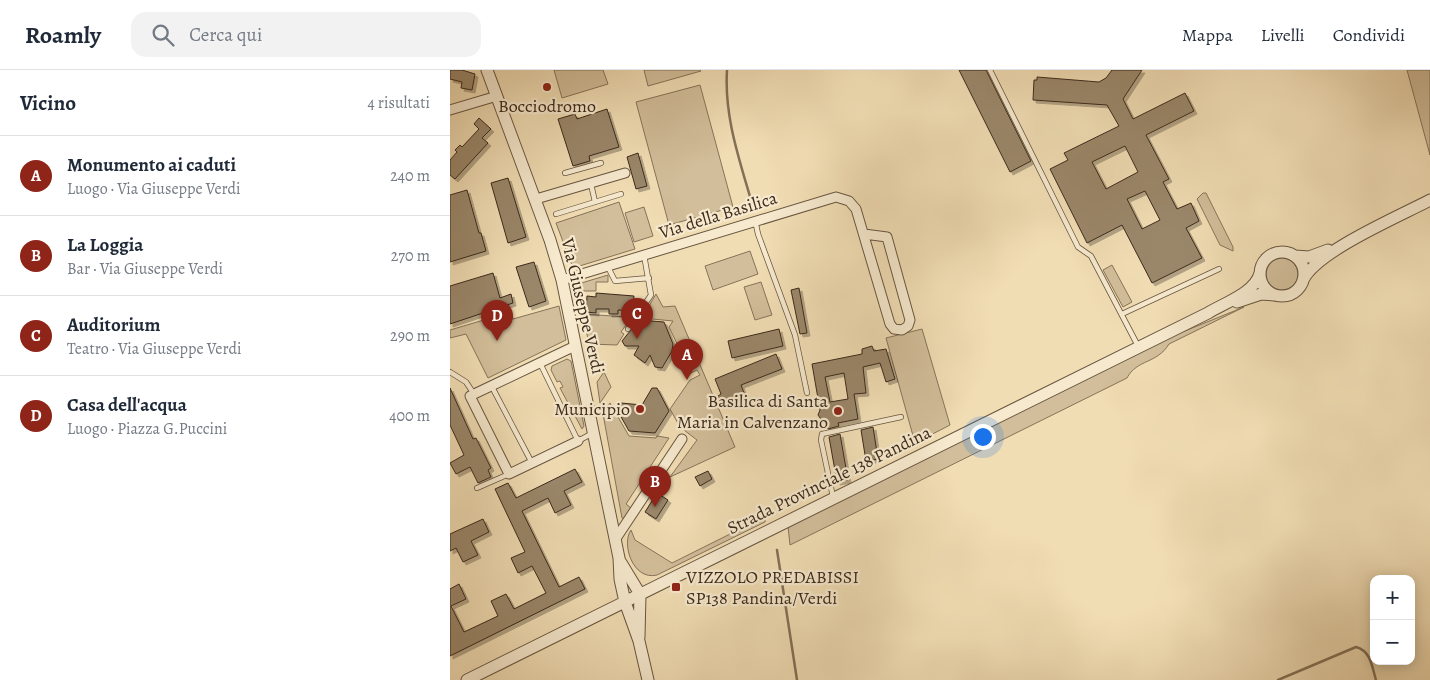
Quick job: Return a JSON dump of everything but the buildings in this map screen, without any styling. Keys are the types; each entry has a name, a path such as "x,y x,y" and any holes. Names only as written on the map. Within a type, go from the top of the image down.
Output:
{"street":[{"name":"Via Giuseppe Verdi","path":"487,70 536,199 562,280 615,540 625,602 639,641"},
{"path":"450,110 497,96"},
{"path":"536,199 626,173"},
{"name":"Via della Basilica","path":"562,280 836,197 849,201 856,209 890,324 894,329 902,330 908,326 910,320 887,237 864,234"},
{"path":"1346,243 1312,268 1293,293 1285,296 1276,295 1264,287 1260,273 1263,262 1274,253 1286,252 1295,256 1311,256 1346,243 1430,200"},
{"path":"1295,256 1303,266 1304,280"},
{"name":"Strada Provinciale 138 Pandina","path":"467,680 1208,313 1249,289 1257,281 1260,273"},
{"name":"Strada Provinciale 138 Pandina","path":"1208,313 1255,296 1276,295"},
{"path":"575,346 470,396 508,474 578,441"},
{"path":"615,540 682,439"},
{"path":"618,558 640,594 639,641 648,680"}],"lane":[{"path":"990,70 1078,246 1090,256 1138,346"},
{"path":"565,173 601,163"},
{"path":"590,183 595,202"},
{"path":"556,214 621,194"},
{"path":"755,220 758,234 795,335 808,393"},
{"path":"628,329 651,295 644,255"},
{"path":"608,266 615,281 649,278"},
{"path":"1122,314 1219,269"},
{"path":"540,362 578,441 592,433"},
{"path":"450,372 466,382 474,394"},
{"path":"491,385 532,463"},
{"path":"833,498 821,440 822,434 901,417"},
{"path":"478,488 508,474"}],"shaded area":[{"path":"554,70 603,70 608,84 562,98"},
{"path":"644,70 700,70 701,71 648,86"},
{"path":"1407,70 1430,70 1430,155"},
{"path":"700,85 733,207 669,225 636,102"},
{"path":"1203,193 1206,193 1233,247 1233,251 1220,245 1197,199"},
{"path":"619,202 635,249 573,268 556,223"},
{"path":"644,207 653,236 634,242 625,213"},
{"path":"750,251 758,274 713,290 705,266"},
{"path":"1282,258 1293,263 1298,274 1293,285 1282,290 1271,285 1266,274 1271,263"},
{"path":"1112,265 1132,302 1123,307 1103,270"},
{"path":"608,275 608,282 596,282 596,291 583,291 583,311 578,284"},
{"path":"761,282 772,315 755,320 744,287"},
{"path":"656,294 663,307 675,306 735,447 670,477 697,440 680,427 670,409 690,380 700,375 697,370 691,373 669,327 673,321 642,318"},
{"path":"559,306 566,340 488,378 466,334 450,338 450,330 511,312 513,319"},
{"path":"1244,307 1169,344 1159,355 1136,367 1127,378 790,545 788,526 1165,339"},
{"path":"583,314 627,317 628,322 621,332 624,334 617,345 589,344"},
{"path":"922,329 950,425 915,443 886,338"},
{"path":"567,359 571,361 584,426 582,429 560,388 563,387 560,381 557,382 551,370 552,366"},
{"path":"604,372 611,387 600,403 597,382"},
{"path":"610,403 629,436 669,438 626,504 631,508 625,518 622,518 603,414"},
{"path":"766,516 765,522 657,575 641,572 631,560 627,544 631,530 635,540 672,563"}],"waterway":[{"path":"727,70 730,122 753,207"},
{"path":"777,550 797,680"},
{"path":"1278,680 1356,647 1368,656 1376,680"}],"place":[{"name":"Bocciodromo","path":"547,87"},
{"name":"Auditorium","path":"637,339"},
{"name":"Casa dell'acqua","path":"497,341"},
{"name":"Monumento ai caduti","path":"687,380"},
{"name":"Municipio","path":"640,409"},
{"name":"Basilica di Santa Maria in Calvenzano","path":"838,411"},
{"name":"La Loggia","path":"655,507"},
{"name":"VIZZOLO PREDABISSI SP138 Pandina/Verdi","path":"676,587"}]}
